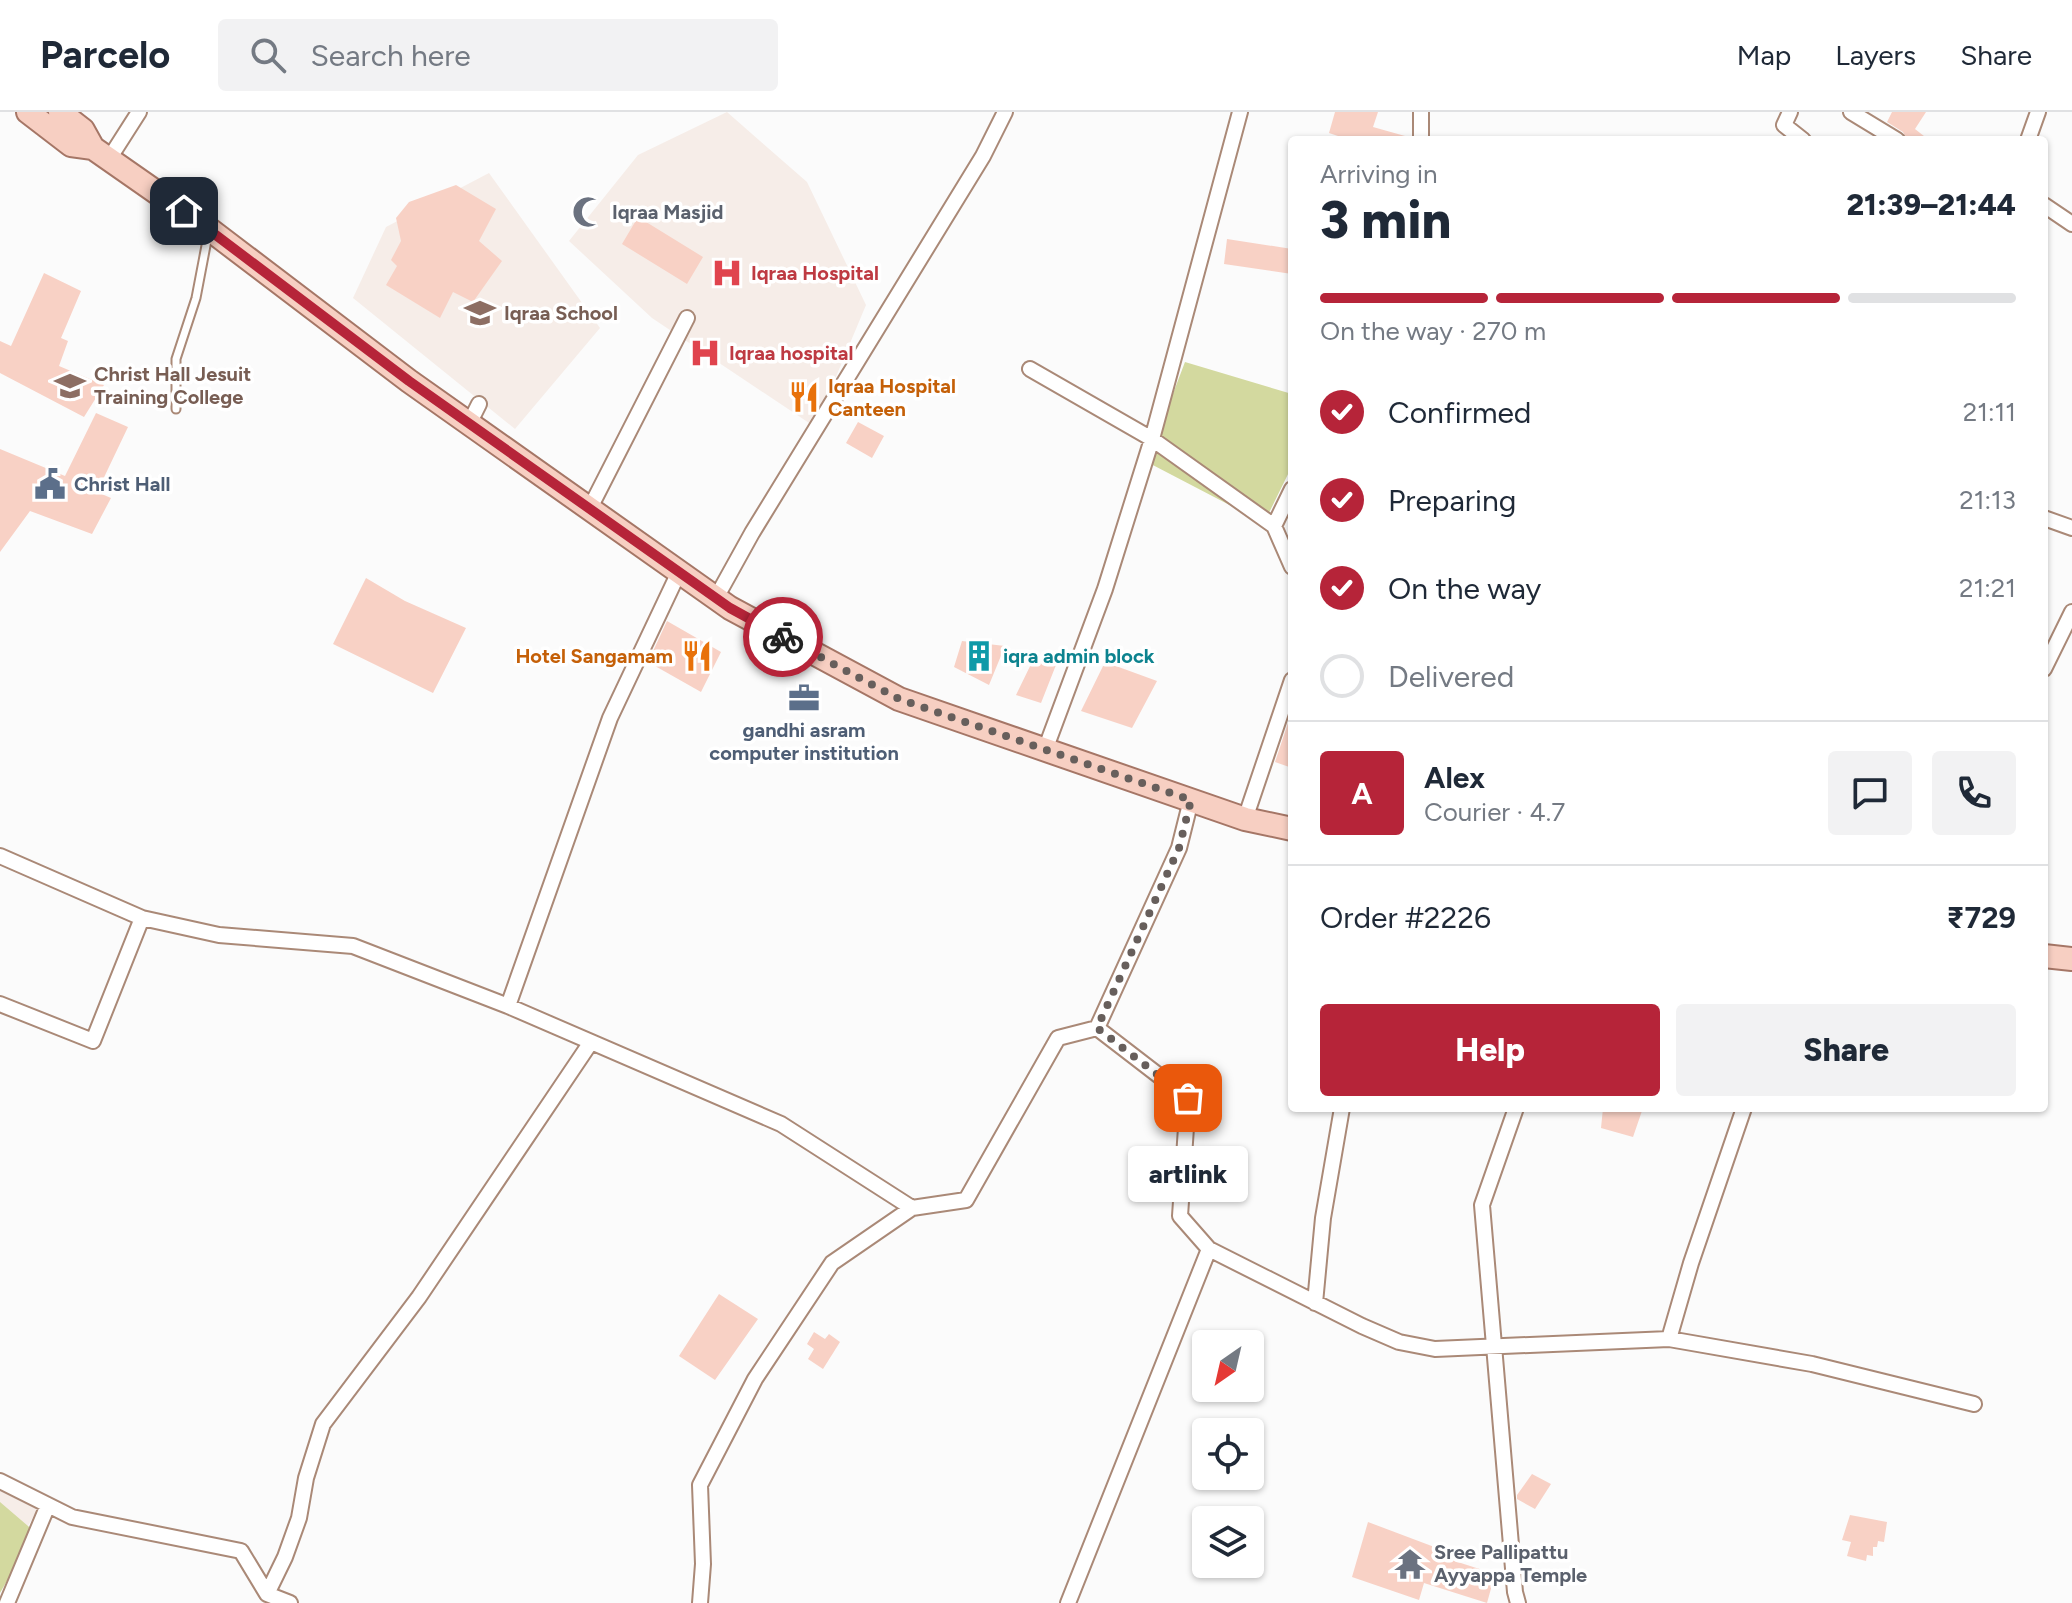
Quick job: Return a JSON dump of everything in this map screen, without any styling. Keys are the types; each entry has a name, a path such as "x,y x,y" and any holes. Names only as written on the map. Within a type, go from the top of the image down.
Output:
{"main road":[{"path":"28,112 71,145 101,153"},
{"path":"60,112 83,130 101,153 209,229 409,381 472,412 590,508 742,615 899,699 1245,819 1288,828"},
{"path":"2048,956 2072,959"}],"street":[{"path":"101,153 139,112"},
{"path":"716,598 752,533 983,156 1005,112"},
{"path":"1045,750 1105,589 1152,439 1240,112"},
{"path":"1421,112 1421,136"},
{"path":"1790,112 1784,125 1798,136"},
{"path":"1851,112 1890,136"},
{"path":"2029,136 2038,112"},
{"path":"2048,208 2072,224"},
{"path":"590,508 687,318"},
{"path":"1030,369 1152,439 1274,526 1288,558"},
{"path":"1274,526 1288,497"},
{"path":"2048,519 2072,528"},
{"path":"508,1006 610,718 679,572"},
{"path":"2048,661 2072,612"},
{"path":"1245,819 1288,692"},
{"path":"1097,1028 1179,848 1191,800"},
{"path":"0,856 142,918 219,935 353,946 508,1006 781,1124 912,1208"},
{"path":"0,1004 93,1041 142,918"},
{"path":"700,1603 703,1564 700,1485 755,1379 832,1263 912,1208 966,1200 1058,1038 1097,1028"},
{"path":"1097,1028 1188,1098 1180,1216 1209,1249 1399,1342 1435,1349 1495,1344 1669,1339 1812,1364 1974,1404"},
{"path":"267,1594 299,1518 306,1478 323,1424 419,1297 591,1042"},
{"path":"1315,1303 1323,1218 1341,1112"},
{"path":"1515,1112 1482,1205 1518,1603"},
{"path":"1669,1339 1691,1263 1743,1112"},
{"path":"1068,1603 1209,1249"},
{"path":"0,1481 72,1517 241,1551 267,1594 290,1603"},
{"path":"7,1603 48,1505"}],"lane":[{"path":"176,409 176,359 196,298 209,229"}],"shaded area":[{"name":"Iqraa Hospital","path":"727,112 807,182 866,305 815,427 652,318 569,241 638,155"},
{"name":"Iqraa School","path":"489,173 600,328 515,429 353,298 386,227"},
{"path":"0,1487 40,1505 0,1575"}],"green space":[{"path":"1185,362 1288,393 1288,474 1264,523 1147,462"},
{"path":"0,1502 35,1532 0,1593"}],"building":[{"path":"1335,112 1378,112 1373,127 1405,136 1338,136 1329,133"},
{"path":"1892,112 1926,112 1915,129 1924,136 1905,136 1887,122"},
{"path":"456,185 496,209 479,241 502,261 473,302 453,292 440,318 386,285 397,266 391,260 401,241 396,218 409,202"},
{"path":"638,217 703,257 687,284 622,244"},
{"path":"1227,239 1288,248 1288,273 1224,264"},
{"path":"44,273 81,291 61,338 68,341 59,366 104,385 84,417 0,373 0,341 11,346"},
{"name":"Christ Hall","path":"96,413 128,427 97,492 111,498 92,534 30,511 0,552 0,449 65,476"},
{"path":"858,422 884,436 872,458 846,443"},
{"path":"366,578 405,601 466,628 433,693 333,644"},
{"path":"667,621 721,652 701,692 648,662"},
{"name":"iqra admin block","path":"962,641 1005,646 989,685 954,667"},
{"path":"1035,656 1056,665 1041,703 1016,695"},
{"path":"1105,662 1157,681 1132,728 1081,711"},
{"path":"1288,723 1288,767 1275,762"},
{"path":"1603,1112 1642,1112 1633,1137 1601,1128"},
{"path":"719,1294 758,1319 715,1380 679,1356"},
{"path":"814,1332 825,1339 829,1334 840,1342 823,1369 808,1359 814,1349 807,1344"},
{"path":"1532,1474 1551,1484 1535,1509 1517,1499"},
{"path":"1850,1515 1887,1522 1884,1542 1878,1541 1877,1547 1873,1547 1873,1556 1867,1555 1866,1561 1847,1556 1851,1542 1842,1540"},
{"name":"Sree Pallipattu Ayyappa Temple","path":"1368,1522 1437,1548 1436,1555 1495,1574 1487,1603 1424,1583 1419,1600 1352,1577"}],"way so far":[{"path":"783,637 899,699 1191,800 1179,848 1097,1028 1188,1098"}],"place":[{"name":"Iqraa Masjid","path":"588,212"},
{"name":"Iqraa Hospital","path":"727,273"},
{"name":"Iqraa School","path":"480,313"},
{"name":"Iqraa hospital","path":"705,353"},
{"name":"Christ Hall Jesuit Training College","path":"70,386"},
{"name":"Iqraa Hospital Canteen","path":"804,397"},
{"name":"Christ Hall","path":"50,484"},
{"name":"Hotel Sangamam","path":"697,656"},
{"name":"iqra admin block","path":"979,656"},
{"name":"gandhi asram computer institution","path":"804,698"},
{"name":"artlink","path":"1188,1098"},
{"name":"Sree Pallipattu Ayyappa Temple","path":"1410,1564"}],"route":[{"path":"184,211 409,381 730,608 783,637"}]}
